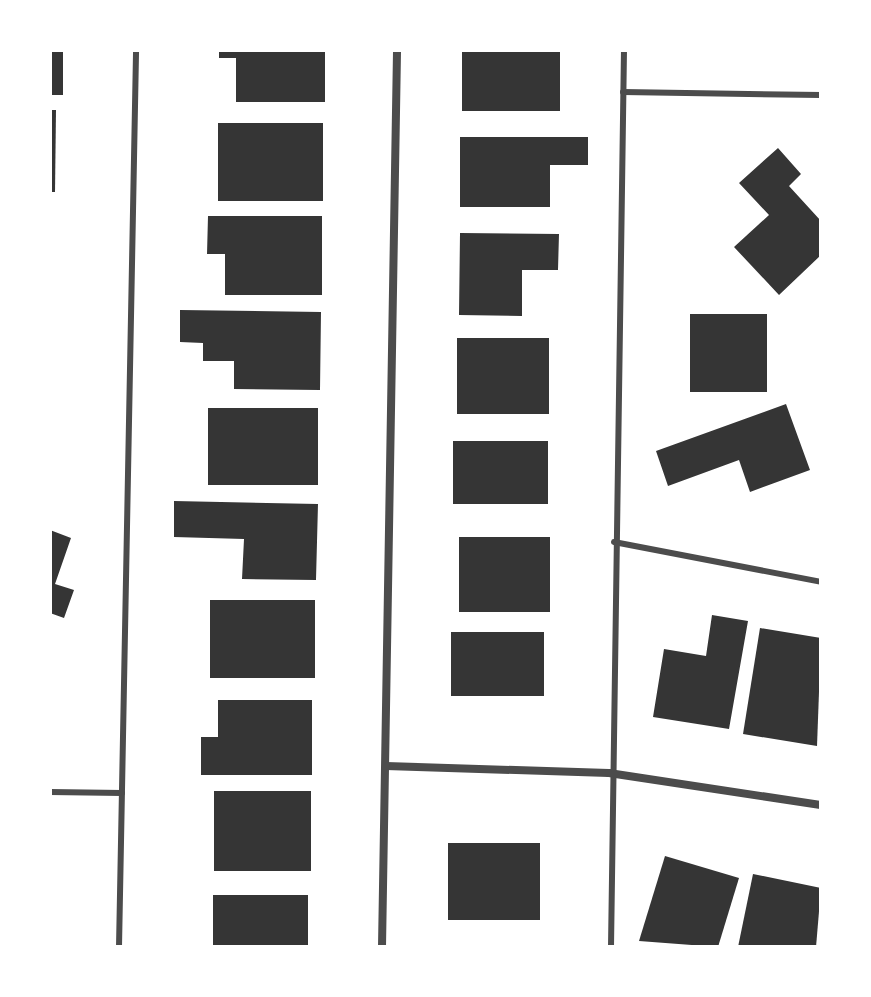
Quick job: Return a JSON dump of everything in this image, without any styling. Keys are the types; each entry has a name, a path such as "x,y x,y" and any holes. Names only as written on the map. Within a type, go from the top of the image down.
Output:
{"street":[{"path":"382,947 397,50"},
{"path":"386,766 609,773 821,805"}],"lane":[{"path":"119,947 136,50"},
{"path":"611,947 609,773 624,50"},
{"path":"623,92 821,95"},
{"path":"614,542 821,582"},
{"path":"50,792 122,793"}],"building":[{"path":"50,50 63,50 63,95 50,95"},
{"path":"219,50 325,50 325,102 236,102 236,58 219,58"},
{"path":"462,50 560,50 560,111 462,111"},
{"path":"50,110 56,110 55,192 50,192"},
{"path":"218,123 323,123 323,201 218,201"},
{"path":"460,137 588,137 588,165 550,165 550,207 460,207"},
{"path":"778,148 801,174 789,186 821,221 821,255 779,295 734,247 769,215 739,183"},
{"path":"208,216 322,216 322,295 225,295 225,254 207,254"},
{"path":"460,233 559,234 558,270 522,270 522,316 459,315"},
{"path":"180,310 321,312 320,390 234,389 234,361 203,361 203,343 180,342"},
{"path":"690,314 767,314 767,392 690,392"},
{"path":"457,338 549,338 549,414 457,414"},
{"path":"786,404 810,470 750,492 739,460 668,486 656,451"},
{"path":"208,408 318,408 318,485 208,485"},
{"path":"453,441 548,441 548,504 453,504"},
{"path":"174,501 318,504 316,580 242,579 244,539 174,537"},
{"path":"50,530 71,538 55,584 74,590 64,618 50,613"},
{"path":"459,537 550,537 550,612 459,612"},
{"path":"210,600 315,600 315,678 210,678"},
{"path":"712,615 748,621 729,729 653,717 664,649 706,656"},
{"path":"760,628 821,638 817,746 743,734"},
{"path":"451,632 544,632 544,696 451,696"},
{"path":"218,700 312,700 312,775 201,775 201,737 218,737"},
{"path":"214,791 311,791 311,871 214,871"},
{"path":"448,843 540,843 540,920 448,920"},
{"path":"665,856 739,878 718,947 639,941"},
{"path":"753,874 821,888 816,947 738,947"},
{"path":"213,895 308,895 308,947 213,947"}]}
